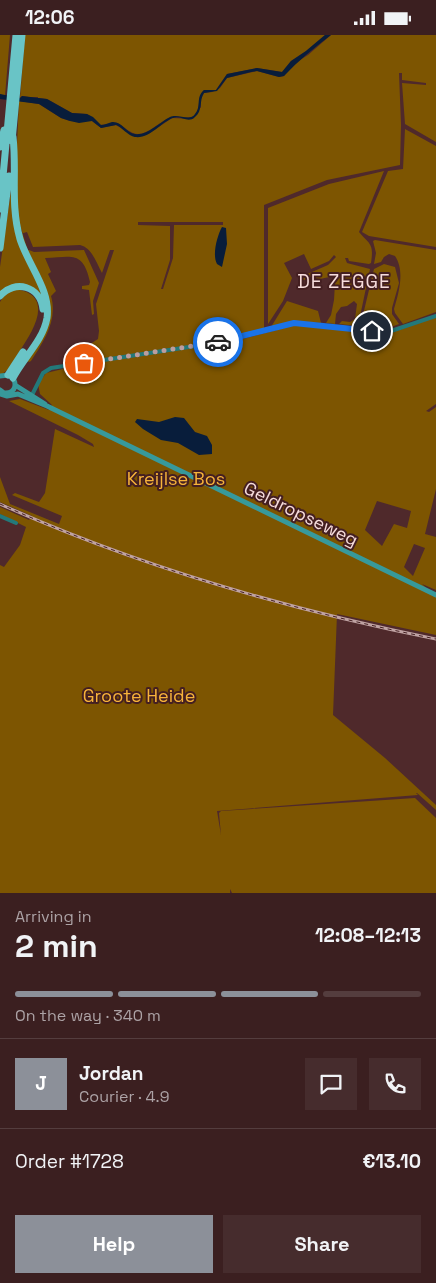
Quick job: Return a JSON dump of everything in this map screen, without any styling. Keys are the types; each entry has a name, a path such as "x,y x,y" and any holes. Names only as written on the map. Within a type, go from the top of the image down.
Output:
{"highway":[{"path":"0,248 13,137 16,35"},
{"path":"0,209 22,35"},
{"path":"0,147 14,99"},
{"path":"8,380 41,333 46,319 47,308 43,291 21,243 16,221 13,201 13,137"},
{"path":"0,297 12,287 25,287 38,294 43,305 43,316 38,330 8,380"}],"main road":[{"path":"8,380 31,397"},
{"path":"1,393 7,396 8,380"},
{"path":"8,380 31,397"},
{"name":"Geldropseweg","path":"31,397 436,595"}],"street":[{"path":"31,397 44,372 57,367 202,345 290,324 299,323 384,332 436,316"},
{"path":"0,516 16,523"}],"green space":[{"path":"0,35 10,35 5,96 0,94"},
{"path":"25,35 325,35 291,61 282,72 257,68 227,74 216,90 204,90 200,95 198,109 193,117 172,117 146,132 138,134 132,133 117,123 100,125 87,114 72,113 47,99 22,96 20,98"},
{"path":"331,35 436,35 436,142 405,124 402,83 426,85 426,83 402,80 402,73 399,73 400,165 327,180 264,205 264,328 233,337 231,363 235,341 292,326 303,325 388,334 436,317 436,404 426,411 429,412 436,407 436,489 425,534 436,537 436,590 422,584 436,597 436,635 337,614 333,715 385,758 436,805 436,810 416,793 418,795 217,811 221,835 219,813 221,811 415,798 436,818 436,893 232,893 230,889 230,893 0,893 0,565 4,567 20,545 26,527 0,514 0,507 29,520 32,516 0,502 0,477 10,504 59,524 62,516 12,495 15,493 39,502 45,493 55,429 94,447 93,444 78,435 9,401 20,399 49,410 52,405 40,394 38,384 46,373 71,367 73,364 64,364 77,357 81,350 98,339 96,304 114,250 110,250 102,273 88,249 80,245 33,247 27,232 20,234 15,187 19,101 39,104 61,118 70,121 92,121 101,128 116,125 135,137 150,133 172,118 193,119 201,107 201,99 204,93 220,88 227,78 257,71 279,77 284,76 295,63 308,55","holes":["138,222 223,222 223,225 174,225 173,258 163,289 161,289 170,260 170,226 138,225","377,501 411,511 407,528 394,524 382,546 365,530","414,544 425,548 413,576 404,567"]},
{"path":"405,129 436,146 436,247 369,236 362,232 388,171 403,169"},
{"path":"384,171 359,232 371,248 371,263 349,261 348,258 345,258 347,263 370,269 358,326 339,324 342,321 350,322 355,319 357,304 354,301 347,306 341,307 336,314 335,324 326,323 331,315 334,300 334,276 320,279 310,277 304,280 298,278 328,265 336,257 334,255 329,261 311,269 304,254 284,263 292,278 283,301 268,324 268,208 329,184"},
{"path":"12,184 12,199 42,297 27,286 0,294 0,267"},
{"path":"373,241 436,250 436,312 403,324 394,309 400,282 398,262 395,256 389,254 381,262 374,264 376,253"},
{"path":"26,250 34,252 84,250 99,283 93,301 94,314 92,315 89,290 82,289 82,286 89,285 90,282 84,265 80,260 69,257 45,258 51,272 48,274 56,291 51,296 53,313 49,330 29,362 25,360 39,340 48,307"},
{"path":"384,264 395,267 399,283 392,314 399,324 386,329 362,326 374,269"},
{"path":"15,289 28,293 35,298 38,306 38,315 30,334 11,365 7,371 0,375 0,302 5,294"},
{"path":"287,301 318,311 321,323 296,321 271,327"}],"water":[{"path":"325,35 331,35 284,76 279,77 257,71 227,78 217,91 204,93 199,112 192,119 173,118 150,133 140,137 132,136 116,125 101,128 92,121 79,123 70,121 61,118 39,104 0,99 0,94 20,98 22,96 47,99 72,113 87,114 101,125 115,122 129,132 140,134 149,131 170,117 193,116 197,111 201,93 204,90 216,90 227,74 257,68 282,72 291,61"},
{"path":"222,227 226,228 227,244 222,267 217,264 215,251 218,235"},
{"path":"175,417 184,418 195,432 207,436 212,445 212,454 199,455 178,443 161,440 135,422 137,419 159,422"}],"railway":[{"path":"0,504 106,547 214,584 324,614 436,639"}],"way so far":[{"path":"84,363 218,342"}],"district":[{"name":"DE ZEGGE","path":"344,281"}],"route":[{"path":"218,342 294,323 372,331"}],"park label":[{"name":"Kreijlse Bos","path":"176,479"},
{"name":"Groote Heide","path":"139,696"}]}
